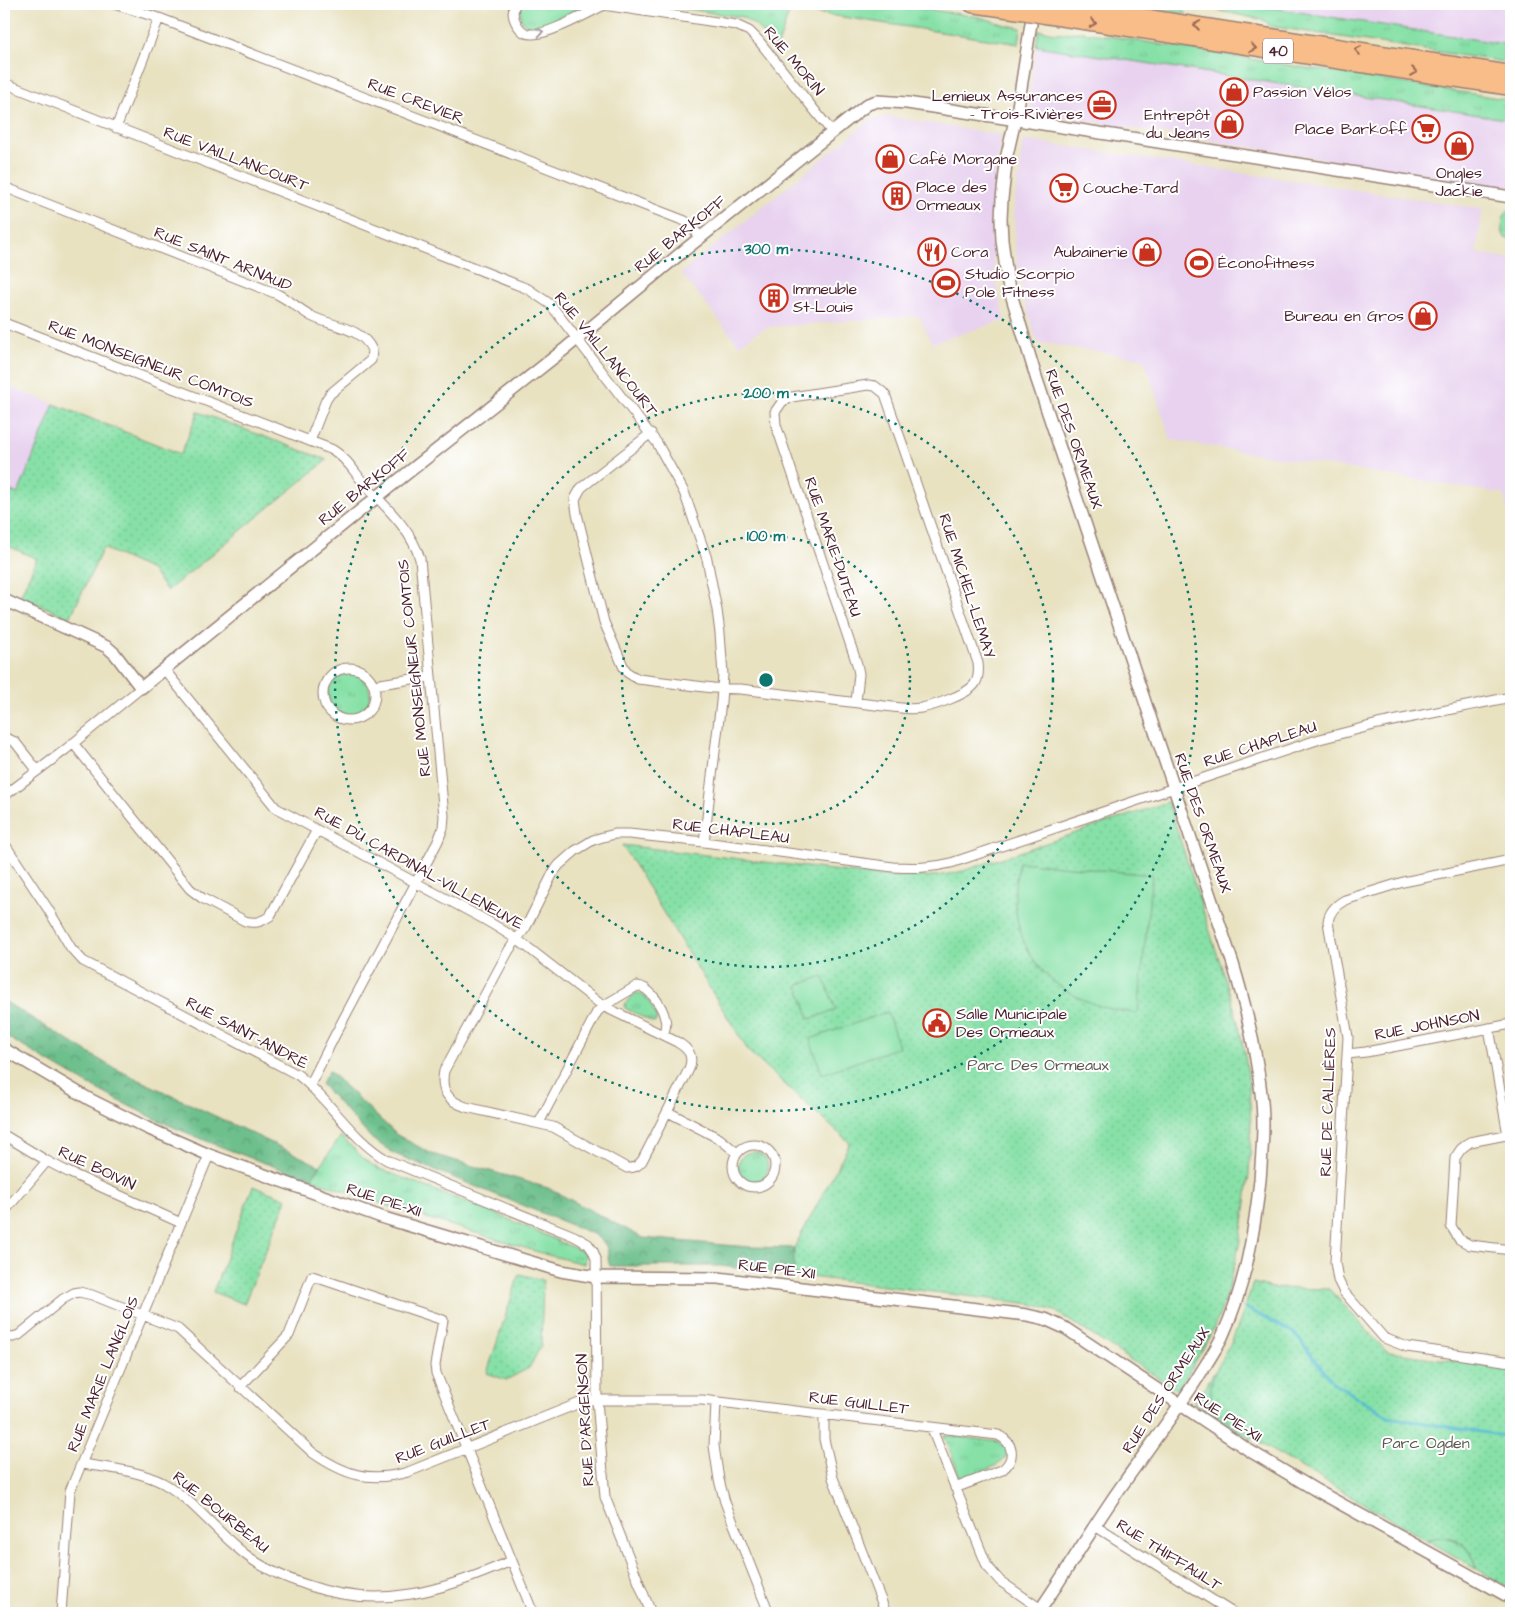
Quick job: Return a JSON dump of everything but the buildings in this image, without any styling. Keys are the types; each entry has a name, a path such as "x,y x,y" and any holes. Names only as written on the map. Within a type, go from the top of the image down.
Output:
{"highway":[{"name":"40","path":"972,4 1033,10 1511,87"},
{"name":"40","path":"1057,4 1511,74"}],"street":[{"name":"RUE CREVIER","path":"114,4 159,18 685,221 690,224 701,238"},
{"name":"RUE MORIN","path":"515,4 513,13 515,22 522,31 531,34 542,33 601,4 736,25 746,29 759,41 832,132"},
{"name":"RUE DES ORMEAUX","path":"1033,10 1015,120 1007,155 1001,209 1002,240 1008,284 1036,377 1229,950 1248,1014 1254,1044 1263,1121 1262,1161 1249,1256 1241,1285 1218,1345 1039,1611"},
{"path":"116,128 159,18"},
{"name":"RUE VAILLANCOURT","path":"4,83 528,289 550,304 650,434 669,462 684,492 707,560 720,633 722,688 704,842"},
{"name":"RUE BARKOFF","path":"4,796 73,743 868,104 880,101 897,102 1511,196"},
{"name":"RUE SAINT ARNAUD","path":"4,187 277,294 310,315 358,334 365,339 372,350 371,360 330,394 310,441"},
{"name":"RUE MONSEIGNEUR COMTOIS","path":"4,323 310,441 339,454 377,497 417,549 420,559 431,676 444,816 443,828 438,841 310,1085"},
{"name":"RUE MICHEL-LEMAY","path":"650,434 586,484 578,493 576,499 604,622 628,674 638,679 911,709 928,706 970,689 978,677 978,663 885,394 875,386 868,385 792,397 780,404"},
{"name":"RUE MARIE-DUTEAU","path":"780,404 775,412 776,425 857,664 859,674 856,702"},
{"path":"4,600 106,647 115,654 141,688"},
{"path":"342,668 359,669 371,678 374,685 376,694 371,709 356,719 339,718 326,708 322,692 326,680 342,668"},
{"name":"RUE DU CARDINAL-VILLENEUVE","path":"164,669 276,808 416,882 517,939 603,1006"},
{"path":"374,685 431,676"},
{"name":"RUE CHAPLEAU","path":"603,1006 684,1046 691,1055 690,1069 638,1166 627,1168 559,1130 539,1123 460,1105 448,1098 442,1082 444,1071 509,950 526,927 559,865 575,851 593,840 615,834 629,834 875,865 922,868 951,864 1312,742 1360,728 1511,697"},
{"path":"4,737 15,742 36,770"},
{"path":"73,743 190,889 202,898 245,921 261,922 270,916 317,830"},
{"name":"RUE SAINT-ANDRÉ","path":"4,842 71,948 83,961 298,1075 310,1085 359,1138 380,1156 398,1166 583,1241 595,1254 596,1277"},
{"name":"RUE DE CALLIÈRES","path":"1511,860 1388,885 1345,900 1337,905 1328,918 1328,928 1346,1025 1348,1054 1335,1262 1338,1280 1344,1292 1379,1334 1390,1341 1413,1348 1511,1362"},
{"path":"539,1123 597,1012 603,1006 637,986 646,988 651,992 666,1020 663,1035"},
{"name":"RUE JOHNSON","path":"1348,1054 1511,1024"},
{"path":"1489,1028 1509,1134 1470,1142 1457,1154 1453,1164 1450,1221 1456,1235 1470,1245 1511,1250"},
{"name":"RUE PIE-XII","path":"4,1049 96,1103 209,1155 357,1209 561,1271 596,1277 718,1278 1036,1316 1055,1323 1074,1334 1179,1405 1314,1489 1511,1598"},
{"path":"668,1112 720,1139 737,1153"},
{"name":"RUE BOIVIN","path":"4,1135 47,1162 181,1223"},
{"path":"749,1145 764,1147 774,1160 772,1178 756,1188 744,1185 738,1181 733,1171 733,1159 737,1153 749,1145"},
{"name":"RUE MARIE LANGLOIS","path":"61,1613 70,1491 209,1155"},
{"path":"4,1212 47,1162"},
{"path":"240,1387 289,1335 312,1276 443,1320 435,1369 533,1613"},
{"name":"RUE D'ARGENSON","path":"596,1277 597,1400 605,1497 651,1613"},
{"name":"RUE GUILLET","path":"4,1336 13,1337 19,1335 63,1299 74,1293 92,1294 178,1329 313,1453 353,1475 370,1477 408,1472 582,1402 597,1400 702,1400 998,1435 1009,1442 1011,1449 1010,1461 1002,1470 955,1488"},
{"path":"716,1402 714,1446 718,1480 769,1613"},
{"path":"824,1414 824,1439 832,1478 886,1613"},
{"path":"932,1427 990,1572 1039,1611"},
{"name":"RUE BOURBEAU","path":"82,1464 130,1471 161,1482 185,1499 234,1545 260,1565 296,1582 327,1592 371,1598 418,1593 461,1582 512,1561"},
{"name":"RUE THIFFAULT","path":"1095,1526 1228,1612"}],"shaded area":[{"path":"1247,4 1511,4 1511,45 1397,27"},
{"path":"1036,46 1511,120 1511,187 1042,114 1031,109 1028,101"},
{"path":"886,116 1001,135 993,191 991,236 995,277 1005,320 932,343 919,316 769,327 756,333 739,345 681,273 869,121"},
{"path":"1023,140 1483,209 1476,253 1511,259 1511,529 1504,494 1171,440 1144,359 1037,342 1022,293 1015,245 1014,206 1018,177 1021,177 1021,172 1019,171"},
{"path":"4,384 54,404 18,494 4,488"}],"green space":[{"path":"523,4 560,4 580,8 538,27 533,27 528,26 522,21 520,13"},
{"path":"652,4 891,4 980,17 1021,28 1019,44 790,9 777,49 756,26 742,17"},
{"path":"1122,4 1185,4 1179,6 1187,14"},
{"path":"1187,4 1247,4 1511,45 1511,63 1269,26 1263,20"},
{"path":"1039,30 1056,33 1084,32 1511,100 1511,120 1036,46"},
{"path":"1507,211 1511,212 1511,239 1505,238 1502,231"},
{"path":"54,404 181,454 198,412 327,460 167,591 151,570 103,548 70,618 20,596 37,559 4,544 4,488 18,494"},
{"path":"349,673 364,679 370,694 364,709 349,715 334,709 328,694 334,679"},
{"name":"Parc Des Ormeaux","path":"1168,802 1239,1025 1249,1087 1251,1120 1248,1190 1236,1259 1213,1330 1177,1390 1055,1311 1032,1304 794,1275 794,1248 850,1143 749,1052 622,845 874,875 930,876 963,871"},
{"path":"1019,862 1152,875 1138,1013 1112,1009 1089,1002 1068,991 1049,977 1034,960 1023,939 1017,916 1015,886"},
{"path":"823,976 836,1010 810,1019 798,985"},
{"path":"637,993 644,996 650,1003 657,1018 655,1023 625,1008 625,1004"},
{"path":"4,1001 110,1066 320,1166 311,1179 244,1156 195,1136 111,1097 4,1035"},
{"path":"887,1012 899,1047 822,1074 810,1039"},
{"path":"329,1071 397,1135 432,1154 548,1188 643,1238 748,1247 794,1248 794,1275 720,1266 610,1266 606,1246 591,1233 395,1154 372,1139 321,1084"},
{"path":"341,1136 363,1158 377,1168 504,1217 583,1252 585,1255 584,1264 548,1255 394,1208 311,1179"},
{"path":"753,1152 759,1153 767,1161 767,1173 759,1181 753,1182 747,1181 739,1173 738,1167 739,1161 747,1153"},
{"path":"253,1186 287,1199 244,1304 213,1292"},
{"path":"519,1274 543,1280 541,1346 529,1368 506,1380 487,1373"},
{"name":"Parc Ogden","path":"1253,1283 1273,1288 1329,1289 1384,1349 1389,1352 1511,1369 1511,1589 1477,1569 1470,1552 1460,1541 1445,1537 1427,1540 1240,1432 1218,1411 1211,1396 1212,1381 1236,1331"},
{"path":"1216,1370 1212,1384 1217,1409 1240,1432 1194,1402"},
{"path":"944,1435 999,1442 1006,1449 1007,1455 1003,1461 986,1471 961,1480"},
{"path":"1437,1537 1458,1541 1468,1549 1477,1569 1427,1540"}],"waterway":[{"path":"1244,1307 1294,1333 1333,1382 1388,1417 1511,1437"}],"place":[{"name":"Passion Vélos","path":"1234,92"},
{"name":"Lemieux Assurances - Trois-Rivières","path":"1102,105"},
{"name":"Entrepôt du Jeans","path":"1229,124"},
{"name":"Place Barkoff","path":"1426,129"},
{"name":"Ongles Jackie","path":"1459,146"},
{"name":"Café Morgane","path":"890,159"},
{"name":"Couche-Tard","path":"1064,188"},
{"name":"Place des Ormeaux","path":"897,196"},
{"name":"Cora","path":"932,252"},
{"name":"Aubainerie","path":"1147,252"},
{"name":"Éconofitness","path":"1199,263"},
{"name":"Studio Scorpio Pole Fitness","path":"946,283"},
{"name":"Immeuble St-Louis","path":"774,298"},
{"name":"Bureau en Gros","path":"1423,316"},
{"name":"Salle Municipale Des Ormeaux","path":"937,1023"}]}
